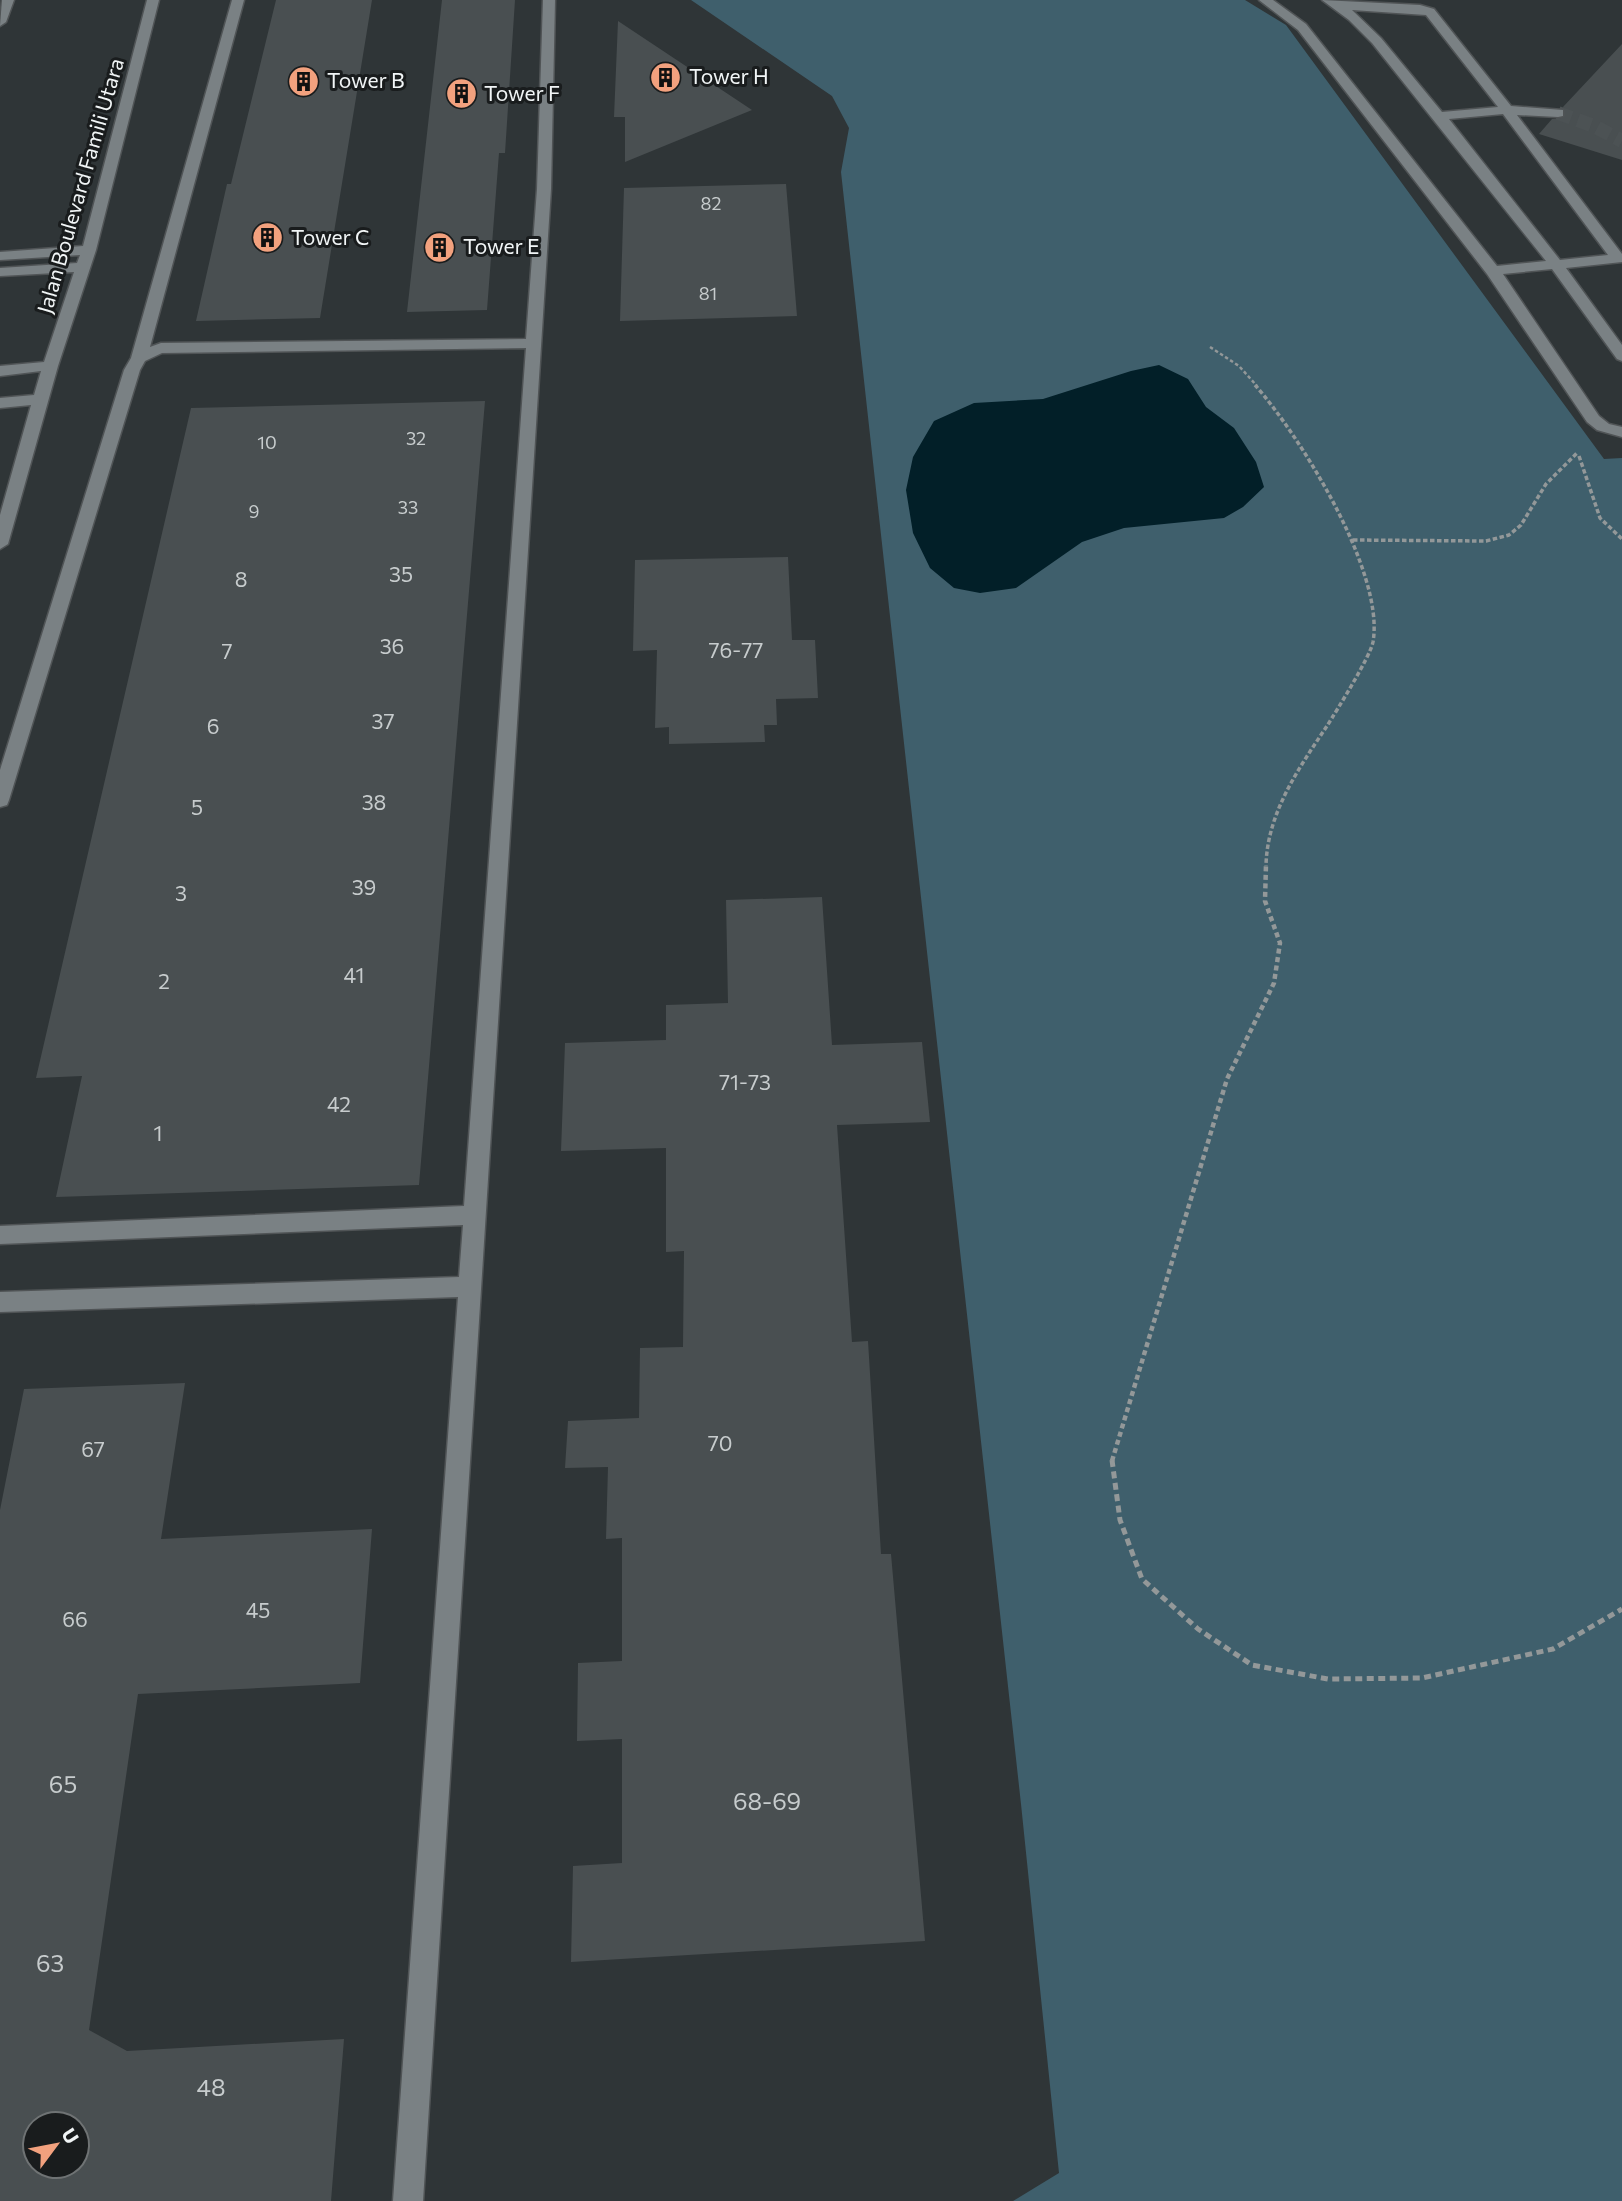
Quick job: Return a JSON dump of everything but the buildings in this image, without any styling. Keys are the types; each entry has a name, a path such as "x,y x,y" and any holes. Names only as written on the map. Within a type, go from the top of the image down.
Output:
{"street":[{"path":"0,22 8,0"},
{"name":"Jalan Boulevard Famili Utara","path":"0,544 50,366 89,250 153,0"},
{"path":"0,800 132,370 139,358 238,0"},
{"path":"408,2201 544,189 549,0"},
{"path":"1271,1 1302,27 1493,271 1593,419 1603,427 1622,432"},
{"path":"1334,3 1430,12 1620,258"},
{"path":"1334,3 1373,38 1439,116 1558,264 1622,356"},
{"path":"1439,116 1507,110 1558,113"},
{"path":"0,256 89,250"},
{"path":"1493,271 1620,258"},
{"path":"0,272 84,267"},
{"path":"139,358 161,348 533,343"},
{"path":"0,371 50,366"},
{"path":"0,402 41,399"},
{"path":"0,1235 473,1215"},
{"path":"0,1302 469,1287"}],"path":[{"path":"1210,347 1239,366 1265,396 1301,449 1353,540 1372,604 1373,643 1277,810 1266,856 1265,901 1280,943 1274,983 1227,1079 1112,1461 1120,1520 1142,1579 1198,1629 1252,1665 1328,1679 1422,1678 1553,1649 1622,1609"},
{"path":"1353,540 1486,541 1509,535 1521,525 1546,484 1578,452"}],"shaded area":[{"path":"691,0 1245,0 1286,25 1604,459 1622,458 1622,2201 1013,2201 1059,2173 1021,1804 841,172 849,128 832,96"},
{"path":"1159,365 1188,379 1206,407 1234,428 1256,462 1264,487 1243,507 1224,518 1124,528 1082,542 1016,588 980,593 954,588 930,568 913,533 906,490 913,457 934,421 974,403 1043,399 1131,371"}],"tunnel":[{"path":"1558,113 1594,126 1622,141"}],"place":[{"name":"Tower H","path":"666,77"},
{"name":"Tower B","path":"304,81"},
{"name":"Tower F","path":"461,94"},
{"name":"Tower C","path":"268,238"},
{"name":"Tower E","path":"440,247"}]}
